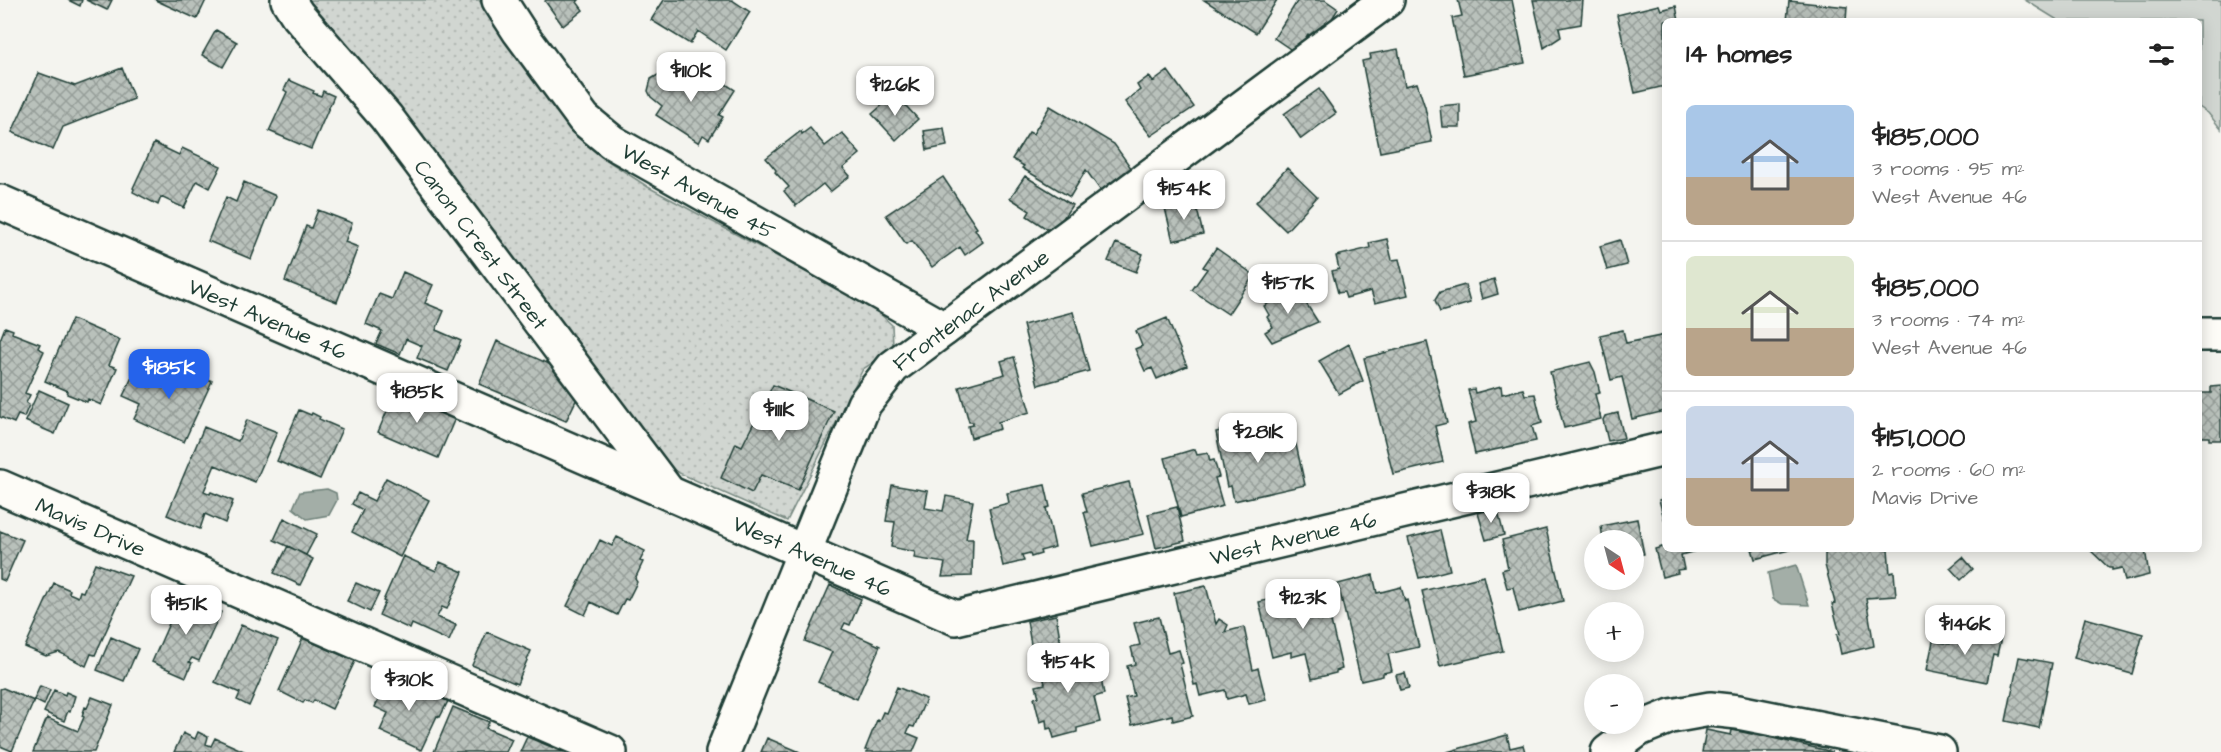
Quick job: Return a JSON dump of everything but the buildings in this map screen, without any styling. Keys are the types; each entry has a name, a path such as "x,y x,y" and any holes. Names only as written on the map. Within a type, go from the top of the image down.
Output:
{"street":[{"name":"Canon Crest Street","path":"288,0 297,14 386,117 669,493"},
{"name":"Frontenac Avenue","path":"723,752 864,404 893,367 1387,0"},
{"name":"West Avenue 45","path":"504,2 519,31 584,119 612,142 944,329"},
{"name":"West Avenue 46","path":"0,202 956,618 1662,450"},
{"path":"2202,334 2221,334"},
{"name":"Mavis Drive","path":"0,487 610,752"},
{"path":"1608,752 1639,729 1671,716 1710,709 1738,712 1939,752"}],"shaded area":[{"path":"304,0 479,0 575,133 611,163 648,187 875,309 892,325 893,345 880,358 863,369 787,521 668,468"},
{"path":"2025,0 2221,0 2221,129 2202,109 2202,18 2054,18"},
{"path":"327,489 336,493 337,500 329,515 307,519 293,508 300,492"},
{"path":"1796,565 1809,605 1782,604 1773,599 1768,573"}]}
